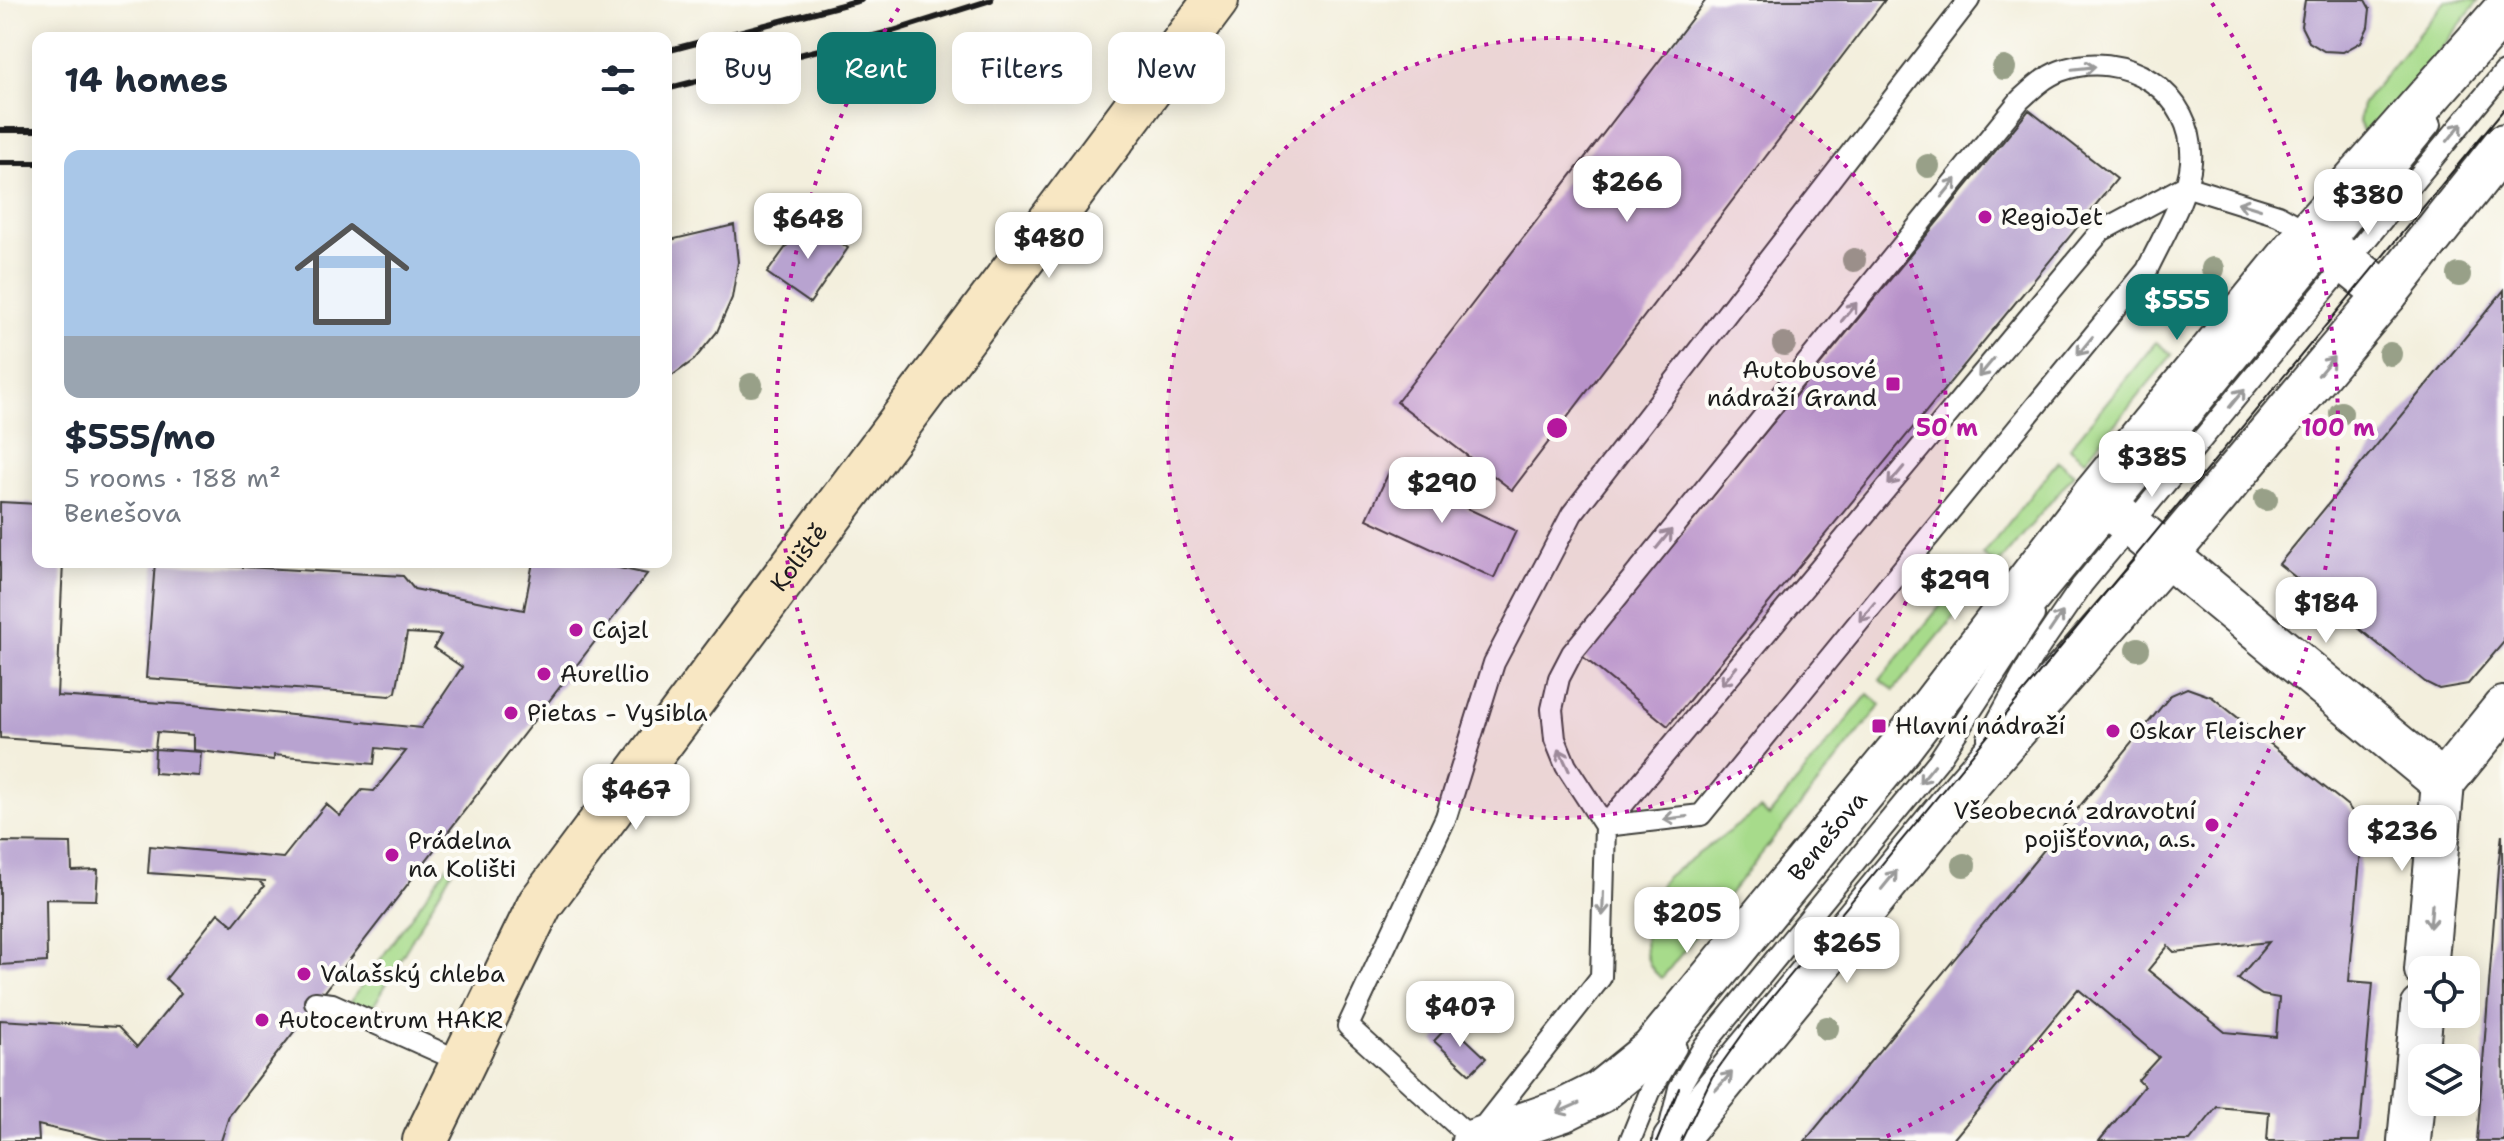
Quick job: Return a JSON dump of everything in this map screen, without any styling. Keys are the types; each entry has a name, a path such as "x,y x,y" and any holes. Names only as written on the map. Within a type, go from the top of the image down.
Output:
{"main road":[{"name":"Koliště","path":"425,1141 540,904 1216,0"}],"street":[{"name":"Benešova","path":"1473,1141 1564,1110 1600,1092 1652,1050 2069,546 2113,510 2329,247 2504,11"},
{"path":"1674,1141 1963,790 2168,554 2386,294 2504,145"},
{"path":"2329,247 2386,294"},
{"path":"2113,510 2443,783"},
{"path":"2427,956 2443,783 2504,708"},
{"path":"2409,1141 2420,1028"}],"lane":[{"path":"1605,826 1701,815 2147,270 2185,186 2192,158 2182,113 2174,99 2154,82 2109,66 2084,66 2059,71 2020,100 1572,653 1559,678 1552,709 1555,739 1566,766 1605,826 1601,977 1473,1141 1348,1026 1446,817 1494,663 1572,514 1969,0"},
{"path":"2329,247 2504,35"},
{"path":"2329,247 2504,72"},
{"path":"1605,826 2101,231 2185,186 2278,215 2329,247"},
{"path":"1963,790 2040,646 2082,585 2113,510"},
{"path":"2002,663 2069,546"},
{"path":"1667,1141 1679,1088 1724,1020 1938,761 2002,663 2069,546"},
{"path":"1630,1141 1650,1092 1670,1056 2031,611"},
{"path":"1724,1020 1751,954 1786,885"},
{"path":"315,1002 332,1004 462,1062"}],"green space":[{"path":"2446,0 2479,0 2368,142 2359,122 2362,104"},
{"path":"2156,342 2172,355 2085,460 2069,448"},
{"path":"2058,461 2074,474 1997,566 1983,555"},
{"path":"1968,572 1982,583 1894,690 1880,680"},
{"path":"1868,694 1881,705 1662,978 1647,958 1645,945 1653,902 1665,878 1760,809 1769,816"},
{"path":"451,861 455,865 365,1021 337,1020"}],"building":[{"path":"1706,0 1885,0 1512,490 1397,402"},
{"path":"2305,0 2365,0 2370,9 2368,27 2361,42 2343,52 2324,51 2309,42 2301,26"},
{"path":"2029,110 2117,179 1668,726 1582,656"},
{"path":"807,218 848,248 810,303 767,273"},
{"path":"734,225 738,262 732,298 717,332 694,360 672,376 672,240"},
{"path":"2504,290 2504,642 2468,684 2439,689 2425,682 2279,564"},
{"path":"1389,472 1516,531 1494,578 1367,519"},
{"path":"0,502 32,504 32,568 63,568 57,696 193,705 421,728 462,667 434,648 441,635 407,633 396,692 390,696 146,678 155,568 261,568 403,576 414,589 524,610 532,568 619,568 647,574 229,1116 221,1141 109,1141 38,1125 39,1141 0,1141 0,1020 118,1027 137,1047 181,993 166,979 218,913 233,925 264,886 259,881 266,881 148,873 150,846 283,858 326,804 340,816 362,790 374,791 406,751 376,748 374,764 274,755 274,760 193,750 193,735 157,732 155,749 0,738"},
{"path":"2187,688 2212,697 2348,806 2359,821 2362,839 2349,981 2373,983 2359,1141 2267,1141 2269,1112 2217,1107 2190,1141 2099,1141 2144,1086 2138,1080 2159,1057 2078,989 1952,1141 1805,1141 2171,695","holes":["2269,942 2238,979 2262,995 2279,998 2276,1037 2225,1032 2148,970 2168,946 2174,952"]},
{"path":"155,749 201,752 199,776 154,773"},
{"path":"2502,834 2504,1141 2477,1141 2480,1116"},
{"path":"0,842 71,843 72,871 98,870 96,900 46,899 47,962 0,965"},
{"path":"1450,1024 1486,1058 1470,1074 1434,1041"}],"tram line":[{"path":"1681,1141 1712,1077 1747,1028 2504,109"},
{"path":"1657,1141 1679,1088"}],"railway":[{"path":"672,49 861,0"},
{"path":"672,87 893,31 991,0"},
{"path":"0,130 32,130"},
{"path":"0,163 32,163"}],"place":[{"name":"RegioJet","path":"1985,217"},
{"name":"Autobusové nádraží Grand","path":"1893,384"},
{"name":"Cajzl","path":"576,630"},
{"name":"Aurellio","path":"544,674"},
{"name":"Pietas - Vysibla","path":"511,713"},
{"name":"Hlavní nádraží","path":"1879,726"},
{"name":"Oskar Fleischer","path":"2113,731"},
{"name":"Všeobecná zdravotní pojišťovna, a.s.","path":"2212,825"},
{"name":"Prádelna na Kolišti","path":"392,855"},
{"name":"Valašský chleba","path":"304,974"},
{"name":"Autocentrum HAKR","path":"262,1020"}]}
